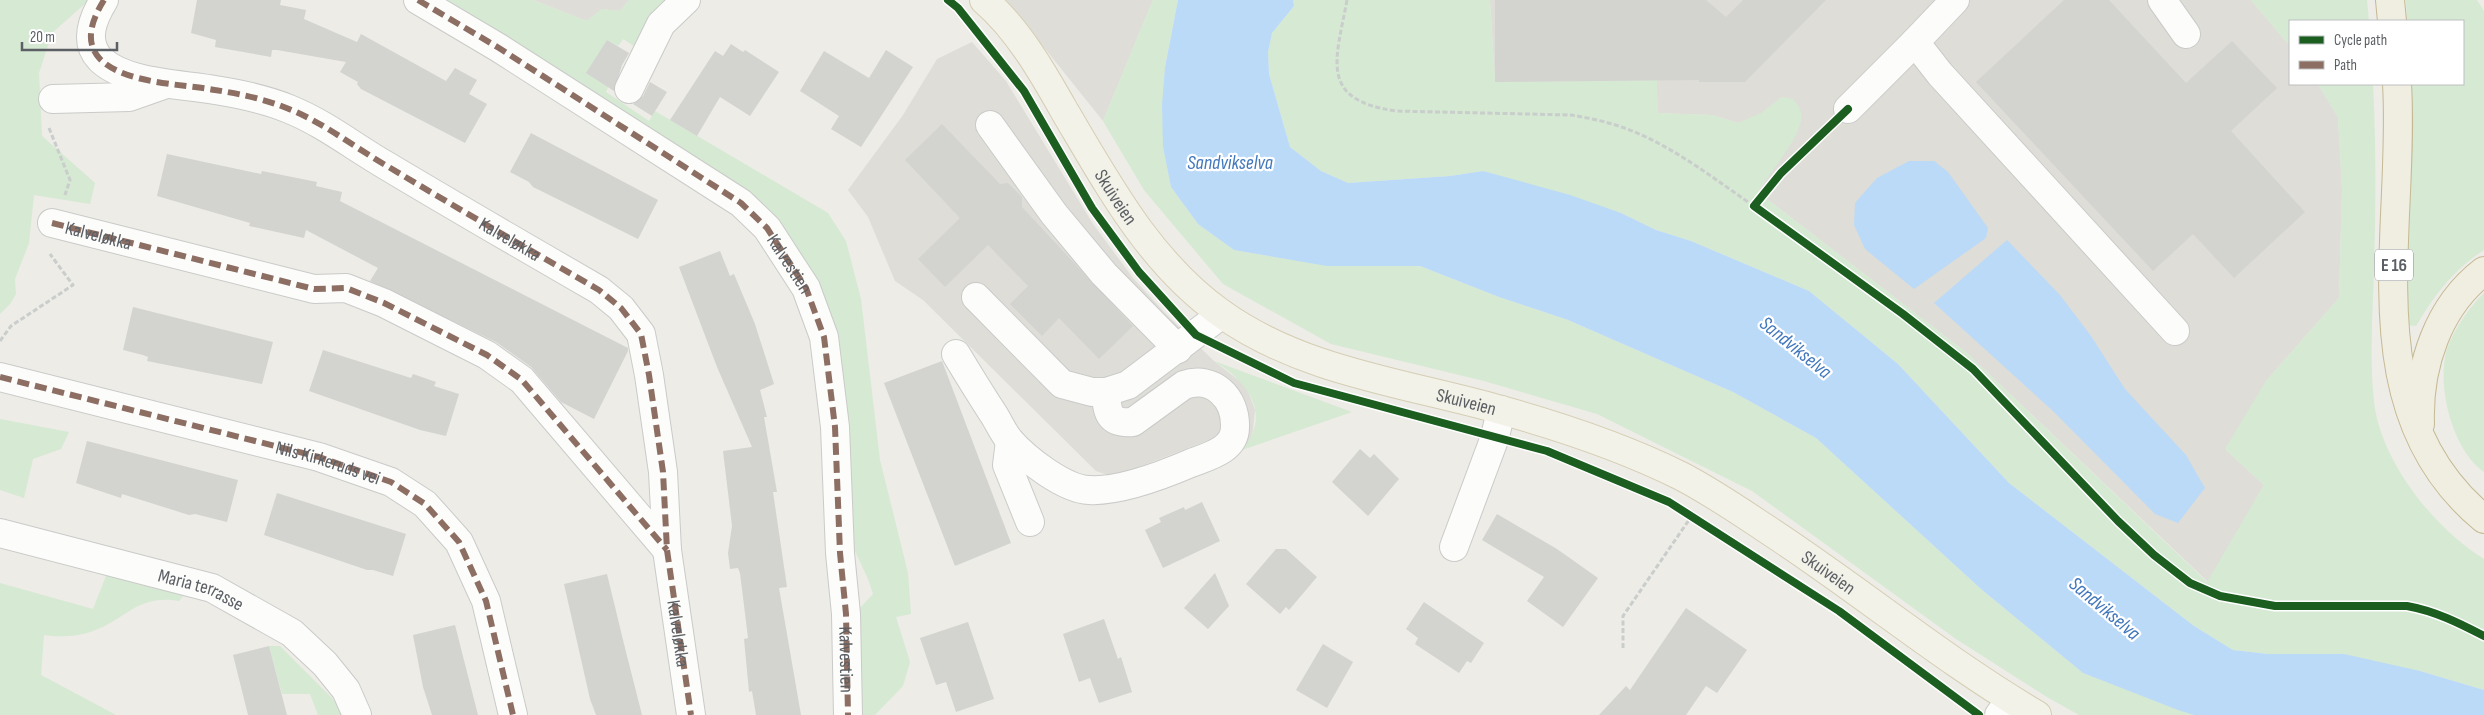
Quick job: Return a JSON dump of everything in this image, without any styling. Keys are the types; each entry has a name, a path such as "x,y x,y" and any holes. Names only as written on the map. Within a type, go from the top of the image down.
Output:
{"highway":[{"path":"2390,0 2392,20"},
{"name":"E 16","path":"2397,85 2393,313 2400,381 2422,442 2435,466 2455,493 2484,519"},
{"name":"E 16","path":"2422,442 2421,396 2436,332 2449,307 2484,271"}],"main road":[{"name":"Skuiveien","path":"987,1 1015,35 1044,76 1135,226 1182,281 1222,314 1266,340 1341,370 1501,410 1573,433 1680,476 1727,503 1798,549 1979,681 2005,707 2037,715"}],"street":[{"path":"104,0 92,19 92,47 100,59 130,75 166,84"},
{"name":"Kalvestien","path":"418,0 499,48 741,203 767,228 806,288 824,337 835,427 840,553 846,614 848,715"},
{"path":"629,89 661,24 686,0"},
{"path":"1848,109 1955,0"},
{"path":"2162,0 2186,34"},
{"path":"1915,42 1940,74 2175,331"},
{"path":"50,111 129,97 166,84"},
{"name":"Kalveløkka","path":"166,84 247,95 289,109 319,123 386,165 599,290 621,308 641,334 649,375 663,472 668,550 691,715"},
{"path":"990,125 1054,214 1098,267 1178,349"},
{"name":"Kalveløkka","path":"58,214 314,289 346,288 384,302 487,355 522,380 668,550"},
{"path":"976,297 1062,384 1092,392 1106,392 1128,385 1222,314"},
{"path":"956,354 1010,441 1063,484 1090,490 1121,487 1183,467 1216,453 1229,445 1233,437 1235,429 1234,412 1228,399 1215,386 1208,383 1193,382 1184,385 1133,422 1126,423 1112,418 1107,411 1106,392"},
{"name":"Nils Kirkeruds vei","path":"0,376 319,457 391,482 425,504 459,542 486,601 513,715"},
{"path":"1454,547 1495,437 1501,410"},
{"path":"1010,441 1007,465 1030,522"},
{"name":"Maria terrasse","path":"0,533 212,588 292,632 325,664 346,690 357,715"}],"path":[{"path":"1348,0 1338,46 1337,71 1344,90 1356,101 1373,108 1396,111 1571,115 1598,120 1626,128 1654,140 1756,204 1762,212"},
{"path":"50,111 70,180 58,214"},
{"path":"0,341 11,326 73,285 47,250"},
{"path":"1684,512 1699,522"},
{"path":"1623,648 1623,616 1691,517"}],"shaded area":[{"path":"533,0 629,0 620,11 602,9 587,21"},
{"path":"1006,0 1153,0 1103,121"},
{"path":"1490,0 2251,0 2289,45 2289,85 2319,85 2338,117 2342,189 2339,298 2266,381 2226,450 2264,485 2208,582 1967,353 1758,192 1793,138 1801,120 1782,97 1761,114 1738,123 1712,115 1658,113 1656,80 1495,82"},
{"path":"972,42 1006,81 1093,224 1133,278 1166,314 1214,361 1246,386 1255,410 1253,430 1250,441 1234,457 1214,438 1123,473 1108,475 1096,471 923,300 895,281 868,217 848,190 903,115 937,59"}],"green space":[{"path":"0,0 89,0 52,33 39,73 42,136 95,183 90,204 34,195 29,243 15,279 16,294 10,304 0,314"},
{"path":"432,0 533,0 587,21 602,9 620,11 629,0 667,0 653,12 634,46 623,39 618,46 607,40 587,73 608,87 606,92 649,121 655,111 828,213 846,241 861,299 880,460 908,573 911,614 896,617 910,662 903,686 875,715 854,715 859,609 873,594 853,547 843,446 783,229"},
{"path":"1153,0 1178,0 1165,66 1163,147 1171,187 1198,224 1234,250 1287,259 1420,266 1499,297 1568,320 1733,392 1816,438 1981,589 2083,673 2194,715 2079,715 2047,697 1956,639 1752,491 1597,414 1484,381 1331,344 1223,284 1144,190 1103,121"},
{"path":"1293,0 1490,0 1495,82 1657,80 1658,113 1712,115 1738,123 1761,113 1782,97 1793,99 1801,111 1798,129 1789,147 1758,192 1967,353 2207,582 2264,485 2225,449 2266,381 2339,298 2342,189 2338,117 2319,85 2373,85 2375,243 2372,351 2374,402 2379,425 2387,447 2413,491 2429,512 2447,530 2484,559 2484,690 2420,671 2233,650 2194,626 2009,483 1898,364 1809,291 1691,241 1656,230 1621,213 1483,171 1450,176 1348,183 1321,171 1290,147 1269,74 1268,52 1272,33 1294,6"},
{"path":"2251,0 2367,0 2369,20 2289,20 2289,45"},
{"path":"2406,0 2477,0 2484,11 2484,250 2454,274 2430,304 2416,326 2407,325 2404,319 2409,85 2464,85 2464,20 2407,20"},
{"path":"2484,293 2484,472 2473,462 2455,432 2445,396 2444,378 2445,361 2451,339 2463,318"},
{"path":"1214,361 1352,412 1242,450 1251,437 1255,424 1255,411 1252,400 1246,388 1237,378"},
{"path":"0,419 69,432 61,449 33,459 24,498 0,490"},
{"path":"108,571 186,593 179,601 152,601 141,605 113,622 85,634 67,636 44,635 41,675 116,715 0,715 0,583 93,609"},
{"path":"269,646 280,646 335,701 343,715 318,715 310,694 282,694"}],"water":[{"name":"Sandvikselva","path":"1178,0 1293,0 1294,6 1272,33 1268,52 1269,74 1290,147 1321,171 1348,183 1450,176 1483,171 1570,195 1621,213 1656,230 1691,241 1809,291 1898,364 2009,483 2194,626 2233,650 2268,654 2344,654 2420,671 2484,690 2484,715 2194,715 2178,710 2083,673 1981,589 1816,438 1733,392 1568,320 1499,297 1420,266 1327,266 1234,250 1198,224 1171,187 1163,147 1162,105 1165,67"},
{"path":"1909,161 1934,161 1948,172 1988,228 1986,238 1914,289 1865,249 1854,225 1855,203 1877,178"},
{"path":"2007,240 2060,295 2091,336 2125,389 2186,455 2205,488 2178,523 2155,514 2053,411 1934,303"}],"building":[{"path":"197,0 281,0 280,5 306,10 304,19 357,42 361,34 446,81 455,68 477,80 469,94 487,104 465,143 361,89 357,84 358,82 340,72 346,62 277,50 272,50 271,57 215,47 216,40 191,33"},
{"path":"1495,0 1706,0 1726,17 1743,0 1826,0 1745,82 1699,82 1699,80 1495,82"},
{"path":"2064,0 2109,0 2186,83 2232,41 2277,88 2231,131 2305,212 2234,278 2193,234 2153,271 1976,82"},
{"path":"607,40 629,53 622,65 614,91 586,73"},
{"path":"731,44 743,52 745,50 779,72 750,116 720,97 697,136 670,120 715,51 723,56"},
{"path":"886,50 913,67 861,147 831,129 839,116 800,91 824,51 869,78"},
{"path":"650,82 667,92 652,116 633,104 643,96"},
{"path":"942,124 1000,184 1008,183 1022,197 1022,207 1133,326 1099,359 1059,318 1042,336 1010,304 1028,286 988,245 945,287 918,259 960,218 905,160"},
{"path":"531,133 658,200 638,239 533,187 529,182 510,172"},
{"path":"167,154 261,174 262,171 317,182 316,186 342,192 340,201 628,348 594,419 561,402 531,367 496,342 370,281 378,268 306,230 304,238 249,226 250,223 157,196"},
{"path":"720,251 730,276 734,274 755,324 774,384 760,390 767,417 764,417 777,492 773,492 787,587 779,588 801,715 756,715 752,691 749,692 744,639 748,638 740,573 738,568 730,569 728,553 732,526 723,451 752,447 717,367 679,267"},
{"path":"133,307 273,342 262,384 147,361 148,357 123,350"},
{"path":"323,350 411,378 413,374 436,382 434,386 459,394 446,436 420,430 309,391"},
{"path":"942,361 1011,543 955,566 884,383"},
{"path":"87,441 238,480 227,522 195,514 189,515 122,494 121,498 76,483"},
{"path":"1360,449 1370,458 1374,454 1399,479 1368,516 1332,482"},
{"path":"277,493 406,534 393,576 367,570 264,535"},
{"path":"1202,502 1220,541 1163,568 1145,530 1161,522 1159,518 1184,507 1185,510"},
{"path":"1497,514 1557,549 1598,578 1563,627 1527,601 1544,577 1482,540"},
{"path":"1276,549 1286,549 1317,577 1289,610 1286,607 1280,614 1246,584"},
{"path":"1215,573 1229,606 1208,629 1184,608"},
{"path":"607,574 642,715 596,715 590,699 564,584"},
{"path":"1424,602 1484,643 1471,663 1467,661 1459,673 1415,644 1418,638 1406,629"},
{"path":"1686,608 1747,650 1717,693 1706,686 1686,715 1599,715 1626,686 1630,690"},
{"path":"1104,619 1118,659 1121,657 1132,692 1099,703 1090,678 1079,682 1063,634"},
{"path":"968,622 994,699 956,712 946,682 936,685 920,638"},
{"path":"455,625 478,715 432,715 423,687 413,635"},
{"path":"1323,644 1353,662 1327,708 1296,690"},
{"path":"269,646 287,715 248,715 233,655"}],"marked path":[{"path":"104,0 93,22 91,37 95,52 100,59 111,67 124,74 155,82 252,97 280,105 302,115 599,290 621,308 641,334 649,375 663,472 667,550 691,715"},
{"path":"418,0 499,48 741,203 767,228 806,288 824,337 835,427 840,553 846,614 848,715"},
{"path":"52,223 314,289 346,288 384,303 487,355 522,380 667,550"},
{"path":"0,377 319,457 391,482 425,504 459,542 486,601 513,715"}],"cycle path":[{"path":"948,0 958,8 1024,91 1092,208 1139,272 1196,335 1294,383 1547,451 1669,502 1839,611 1979,715"},
{"path":"1848,109 1781,173 1754,206 1903,314 1973,369 2118,521 2154,555 2190,583 2220,596 2275,606 2407,606 2437,614 2484,636"}]}
